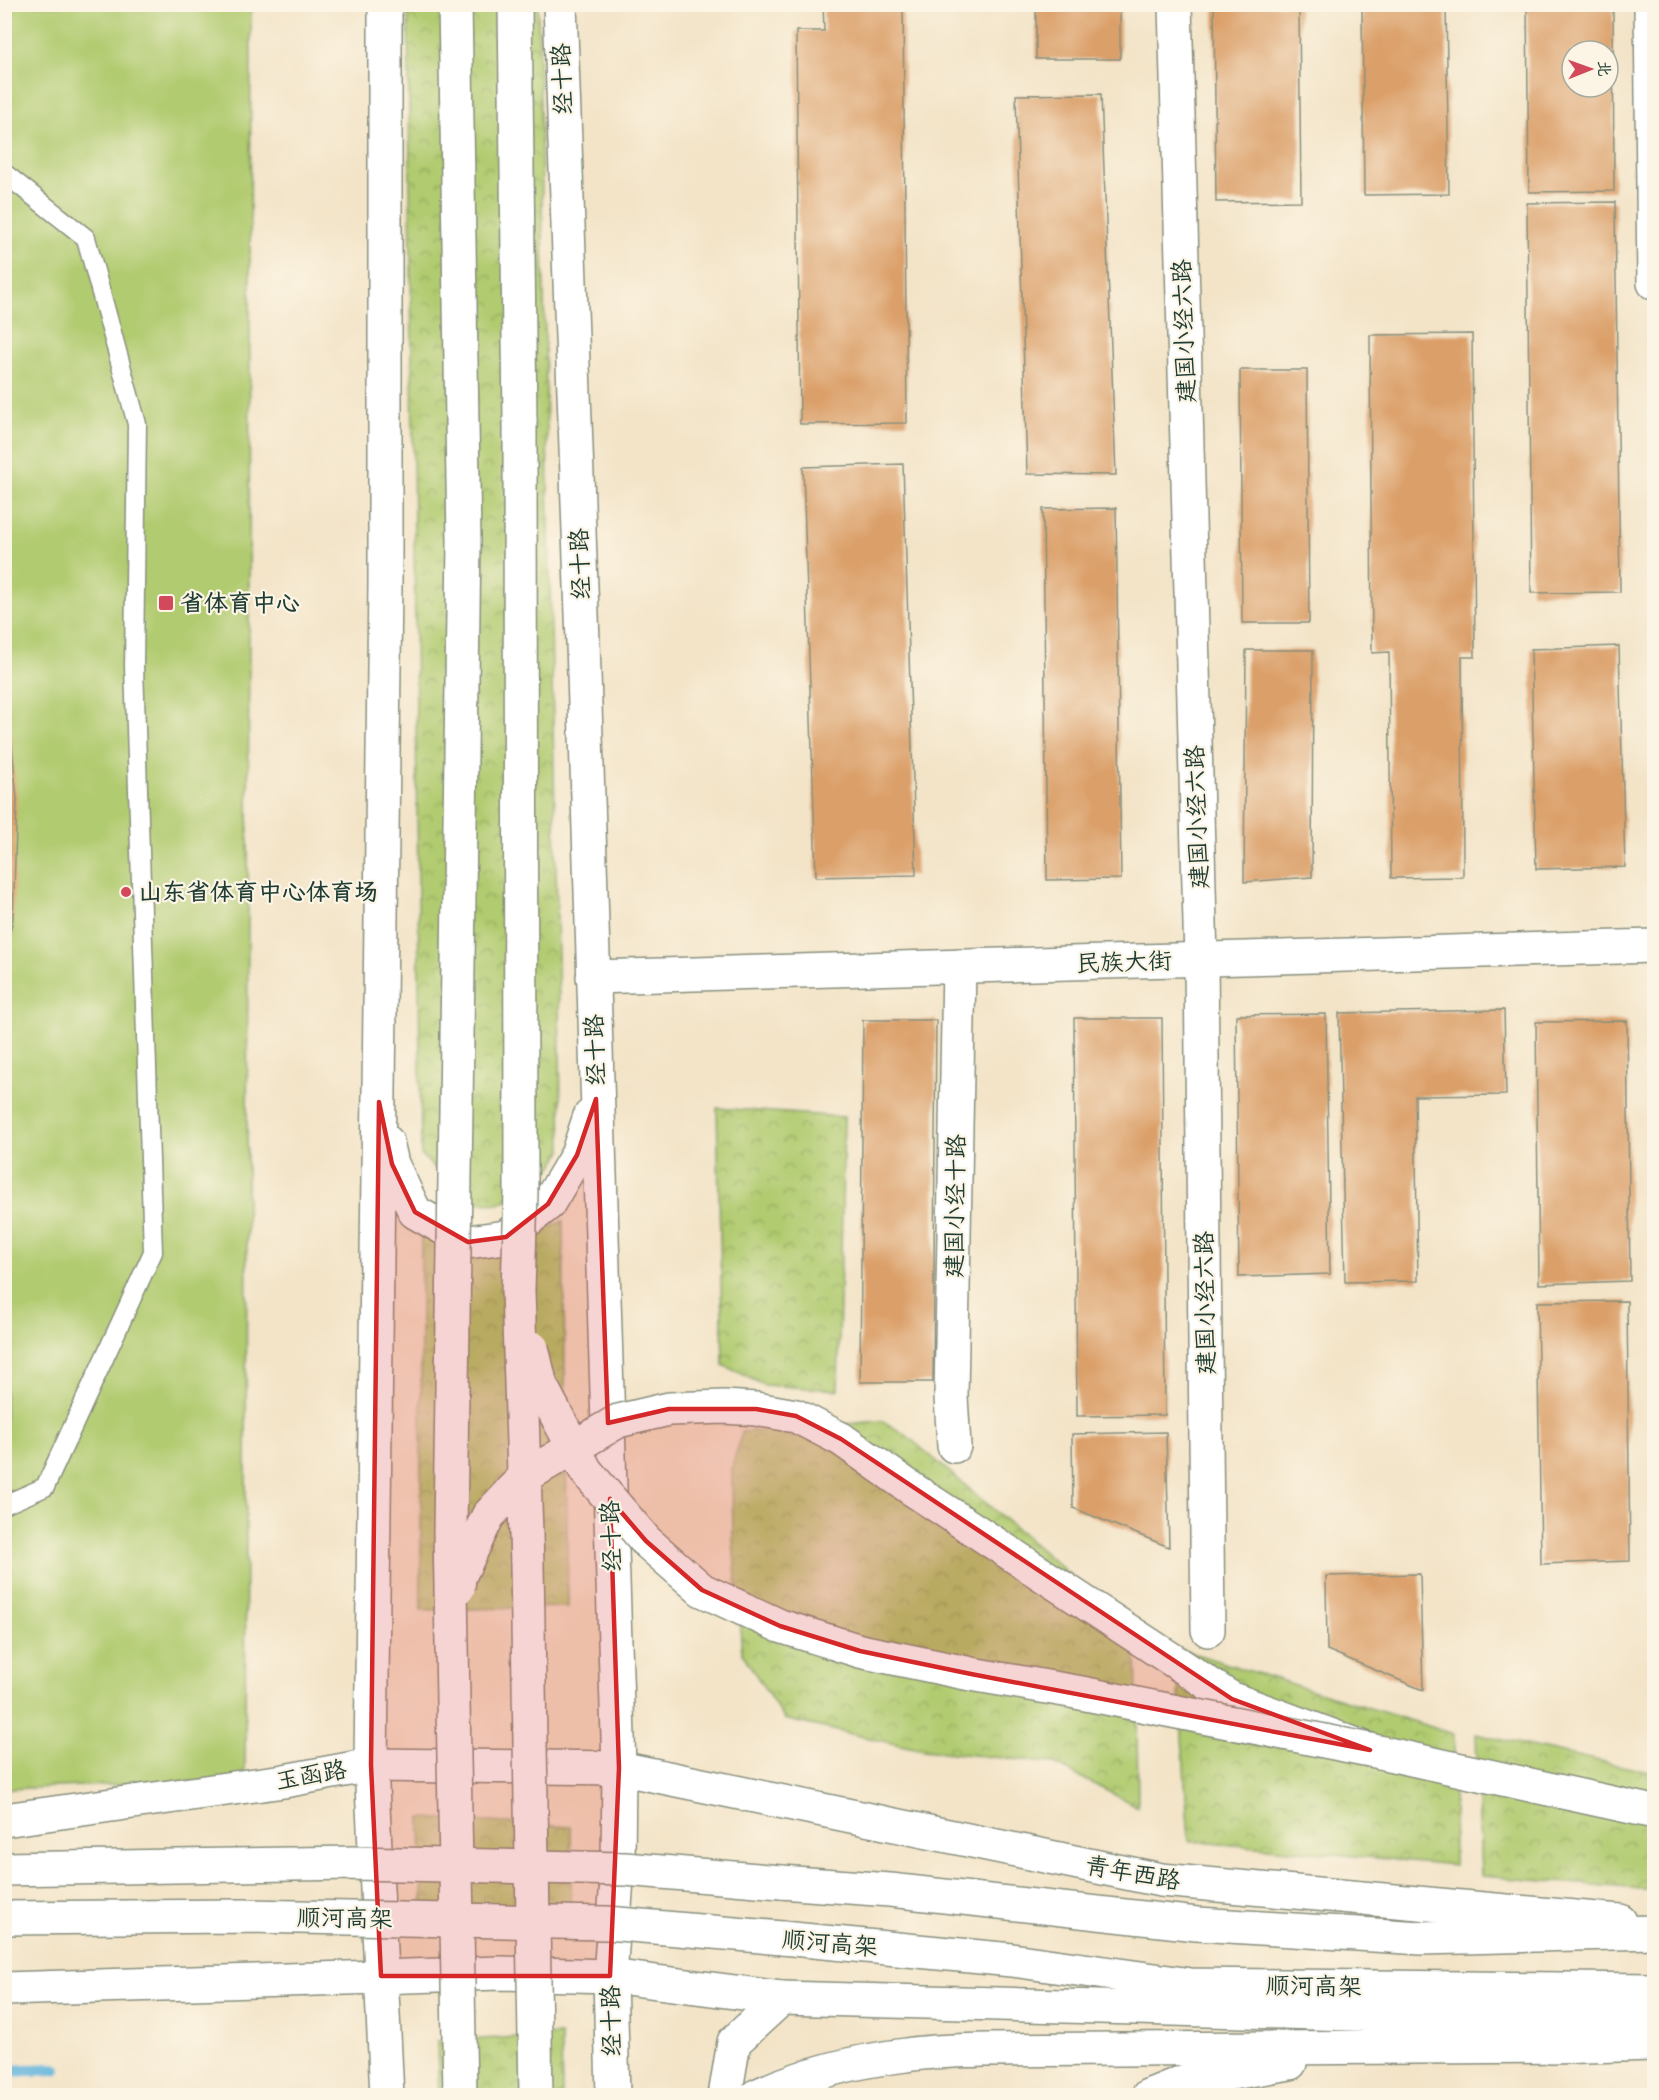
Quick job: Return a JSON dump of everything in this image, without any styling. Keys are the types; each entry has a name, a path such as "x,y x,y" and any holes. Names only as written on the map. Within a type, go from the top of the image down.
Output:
{"main road":[{"path":"385,4 385,582 371,1765 387,2096"},
{"path":"455,4 465,541 450,1531 460,2096"},
{"name":"经十路","path":"516,4 520,421 521,1191 518,1291 527,1565 536,2096"},
{"name":"经十路","path":"560,4 619,1768 618,1865 610,1976 613,2096"},
{"name":"建国小经六路","path":"1174,4 1201,960 1208,1630"},
{"path":"1651,4 1654,283"},
{"name":"民族大街","path":"593,977 1654,945"},
{"name":"建国小经十路","path":"954,1446 951,1397 959,966"},
{"path":"379,1102 392,1164 415,1212 468,1242 506,1237 548,1204 577,1155 596,1099"},
{"path":"518,1291 541,1386 586,1471 646,1541 702,1590 780,1626 860,1651 1370,1750 1654,1812"},
{"path":"451,1642 459,1577 488,1516 524,1477 618,1421 669,1408 756,1409 796,1416 841,1439 912,1489 1232,1699 1370,1750"},
{"name":"玉函路","path":"4,1820 284,1781 371,1765 619,1768"},
{"name":"青年西路","path":"619,1768 1161,1880 1654,1924"},
{"path":"4,1869 354,1863 625,1869 890,1890 1185,1923 1422,1938 1654,1932"},
{"name":"顺河高架","path":"4,1918 242,1916 607,1923 1012,1960 1191,1984 1654,1990"},
{"path":"4,1989 500,1973 610,1976 782,1998 1526,2019 1654,2018"},
{"path":"725,2096 734,2042 782,1998"},
{"path":"458,2019 465,2096"},
{"path":"756,2096 778,2086 858,2063 907,2055 985,2050 1654,2044"},
{"path":"1148,2096 1185,2081 1299,2062 1574,2046"}],"lane":[{"path":"4,173 86,238 137,424 134,666 153,1252 45,1487 4,1505"}],"highlighted area":[{"path":"596,1099 608,1423 669,1409 756,1409 796,1416 841,1439 1232,1699 1370,1750 860,1651 780,1626 702,1590 646,1541 610,1499 619,1768 610,1976 381,1976 371,1765 379,1102 392,1164 415,1212 468,1242 506,1237 548,1204 577,1155"}],"green space":[{"name":"山东省体育中心体育场","path":"5,5 251,5 245,1780 5,1789"},
{"path":"408,5 538,5 562,1151 544,1180 499,1204 470,1202 421,1155"},
{"path":"717,1108 844,1117 838,1390 764,1385 723,1365"},
{"path":"563,1221 568,1607 421,1610 421,1237 498,1252"},
{"path":"882,1421 905,1434 1136,1631 1138,1807 1053,1763 923,1750 784,1719 742,1653 733,1540 732,1467 742,1432"},
{"path":"1176,1648 1454,1734 1454,1865 1189,1841"},
{"path":"1476,1734 1654,1773 1654,1890 1481,1876"},
{"path":"421,1818 571,1827 571,1925 423,1921"},
{"path":"561,2035 562,2095 439,2095 437,2041"}],"building":[{"path":"823,4 903,4 907,423 800,424 796,31 824,31"},
{"path":"1036,4 1120,4 1120,59 1036,59"},
{"path":"1362,4 1446,4 1449,194 1364,195"},
{"path":"1527,4 1613,4 1613,39 1560,39 1560,99 1614,99 1614,191 1529,192"},
{"path":"1214,5 1299,5 1301,201 1216,202"},
{"path":"1101,94 1116,475 1027,474 1016,95"},
{"path":"1615,202 1620,592 1531,593 1527,203"},
{"path":"1472,334 1475,657 1462,657 1463,877 1391,878 1389,652 1372,653 1370,335"},
{"path":"1240,370 1307,370 1309,623 1242,623"},
{"path":"903,464 916,875 816,877 803,467"},
{"path":"1116,508 1121,879 1047,880 1043,509"},
{"path":"1619,646 1625,867 1536,869 1531,649"},
{"path":"1246,650 1313,650 1312,877 1244,882"},
{"path":"4,700 9,714 17,799 13,919 5,954"},
{"path":"1504,1010 1506,1095 1415,1096 1418,1281 1345,1282 1339,1013"},
{"path":"1326,1014 1330,1274 1239,1277 1236,1015"},
{"path":"1074,1018 1162,1018 1165,1415 1077,1416"},
{"path":"863,1020 936,1020 933,1382 860,1382"},
{"path":"1627,1021 1630,1281 1539,1284 1536,1022"},
{"path":"1627,1301 1630,1561 1541,1564 1537,1302"},
{"path":"1166,1432 1169,1547 1073,1508 1072,1434"},
{"path":"1420,1574 1423,1690 1327,1650 1326,1576"}],"waterway":[{"path":"4,2071 55,2069"}],"place":[{"name":"省体育中心","path":"166,603"},
{"name":"山东省体育中心体育场","path":"126,892"}]}
